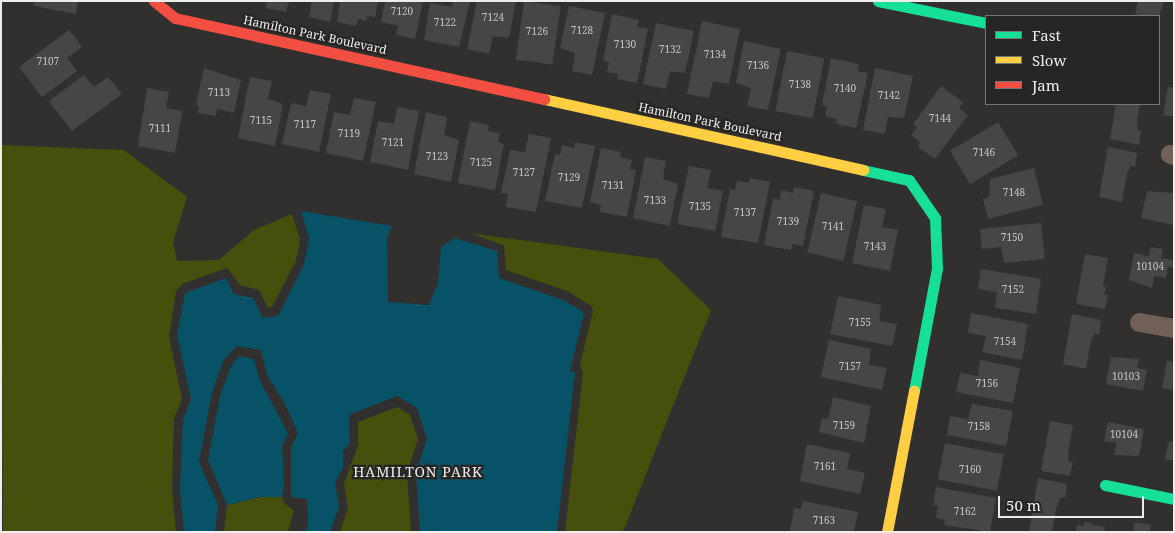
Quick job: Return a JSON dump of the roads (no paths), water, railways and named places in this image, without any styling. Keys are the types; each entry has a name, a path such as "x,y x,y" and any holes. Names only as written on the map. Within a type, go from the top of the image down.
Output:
{"street":[{"name":"Hamilton Park Boulevard","path":"154,1 175,18 909,180 936,218 937,268 887,532"},
{"path":"878,1 985,23"},
{"path":"1139,322 1174,328"},
{"path":"1105,486 1174,499"}],"water":[{"path":"301,211 392,226 387,238 388,302 429,305 438,283 441,247 455,238 497,251 499,278 563,300 584,312 570,372 575,372 557,532 420,532 416,472 427,439 417,408 397,396 349,415 350,442 343,452 343,468 335,482 339,507 330,532 305,532 308,525 307,499 291,497 291,448 298,433 285,404 267,375 261,350 237,346 223,361 212,393 199,462 218,505 215,532 184,532 180,490 183,419 191,399 177,335 185,293 226,278 234,294 253,298 263,318 278,316 304,264 309,239"},
{"path":"239,356 254,359 260,381 288,433 282,446 284,483 282,497 260,497 227,505 208,460 220,396 231,366"}],"district":[{"name":"HAMILTON PARK","path":"418,472"}]}
